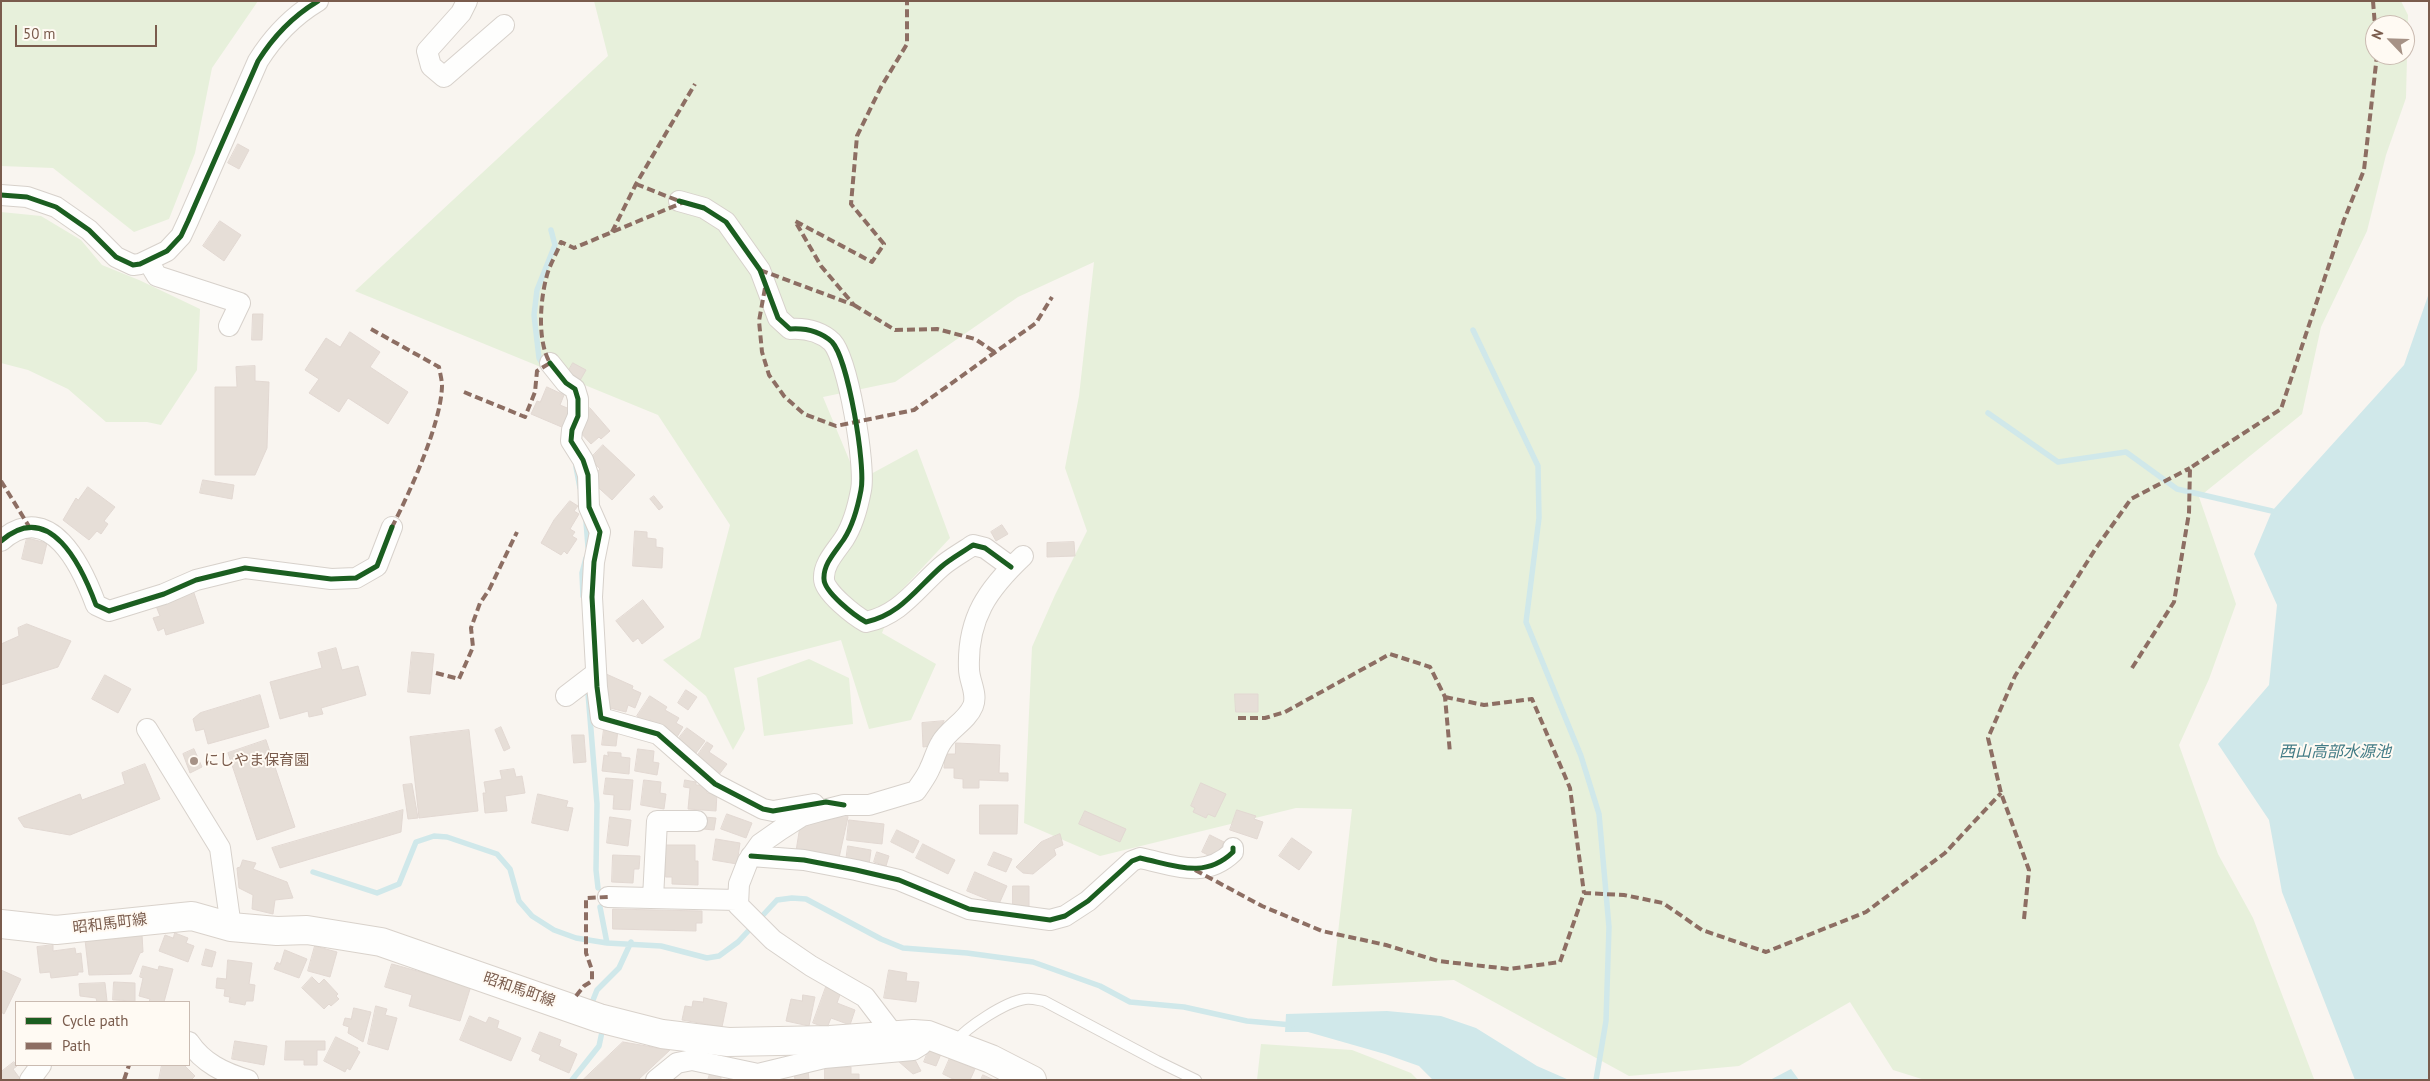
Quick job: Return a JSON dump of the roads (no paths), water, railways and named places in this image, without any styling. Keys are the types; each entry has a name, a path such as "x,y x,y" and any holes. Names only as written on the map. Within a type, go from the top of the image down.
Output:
{"main road":[{"name":"昭和馬町線","path":"1,924 56,930 192,916 231,927 277,931 307,930 381,942 599,1018 662,1034 728,1042 830,1040 913,1034 928,1036 991,1058 1032,1080"}],"street":[{"path":"1,195 27,197 56,207 89,230 123,261 133,265 148,261 168,251 180,236 258,61 272,39 308,7 318,1"},
{"path":"467,1 461,12 427,51 432,66 444,77 504,25"},
{"path":"550,363 566,383 575,389 578,399 578,416 572,430 571,441 583,460 588,475 589,508 600,532 592,597 596,674 601,718 658,734 715,784 748,802 773,811 826,802 844,805 869,805 916,791 930,768 940,744 951,729 963,720 973,707 975,697 969,670 970,641 976,620 985,599 998,580 1017,562 985,548 973,545 943,565 900,608 874,620 866,622 840,602 827,587 824,580 829,559 844,539 852,522 862,488 852,406 844,365 832,342 807,328 790,329 778,318 760,270 726,222 704,208 679,201"},
{"path":"148,261 157,276 240,303 229,326"},
{"path":"1,541 19,529 30,528 49,532 58,538 72,553 85,576 96,605 109,611 164,594 196,580 244,568 331,579 356,578 378,566 392,527"},
{"path":"572,691 596,674"},
{"path":"147,729 220,848 231,927"},
{"path":"844,805 802,816 760,844 752,856 739,884 738,905 773,940 811,966 865,996 894,1035"},
{"path":"653,898 657,821 697,821"},
{"path":"752,856 804,860 856,870 899,880 974,910 1050,920 1065,916 1088,900 1132,861 1140,858 1195,870 1223,861 1233,852 1233,848"},
{"path":"608,897 737,900"},
{"path":"656,1080 677,1063 692,1060 758,1074 824,1058 913,1050 921,1045 928,1036"},
{"path":"190,1043 198,1055 206,1061 232,1075 248,1080"},
{"path":"30,1080 40,1066"}],"lane":[{"path":"954,1044 962,1034 1012,1002 1026,998 1044,1001 1157,1062 1196,1080"}],"water":[{"name":"西山高部水源池","path":"2429,293 2429,1080 2355,1080 2282,892 2269,820 2218,744 2269,685 2277,605 2254,554 2272,511 2404,365"},
{"path":"1387,1011 1441,1016 1476,1028 1537,1066 1569,1080 1433,1080 1419,1066 1385,1054 1308,1032 1285,1032 1286,1014"},
{"path":"1791,1069 1799,1080 1770,1080"}],"waterway":[{"path":"544,366 539,358 534,315 537,290 555,245 551,230"},
{"path":"1473,330 1538,466 1539,518 1526,622 1581,756 1599,814 1609,927 1606,1021 1596,1080"},
{"path":"1988,413 2058,462 2126,452 2177,489 2272,511"},
{"path":"576,467 580,488"},
{"path":"586,521 588,547"},
{"path":"583,596 582,573 586,558"},
{"path":"588,693 597,804 596,870 598,888"},
{"path":"313,872 377,893 399,884 416,842 434,836 447,837 497,854 510,869 519,901 532,916 554,930 576,938 607,943 661,946 707,958 719,956 738,942 777,900 806,899 881,939 903,948 967,953 1033,962 1100,986 1130,1002 1184,1007 1247,1021 1292,1025"},
{"path":"600,907 607,943"},
{"path":"591,1005 597,990 619,968 631,942"},
{"path":"572,1080 599,1046 602,1032"}],"place":[{"name":"にしやま保育園","path":"194,761"}]}
